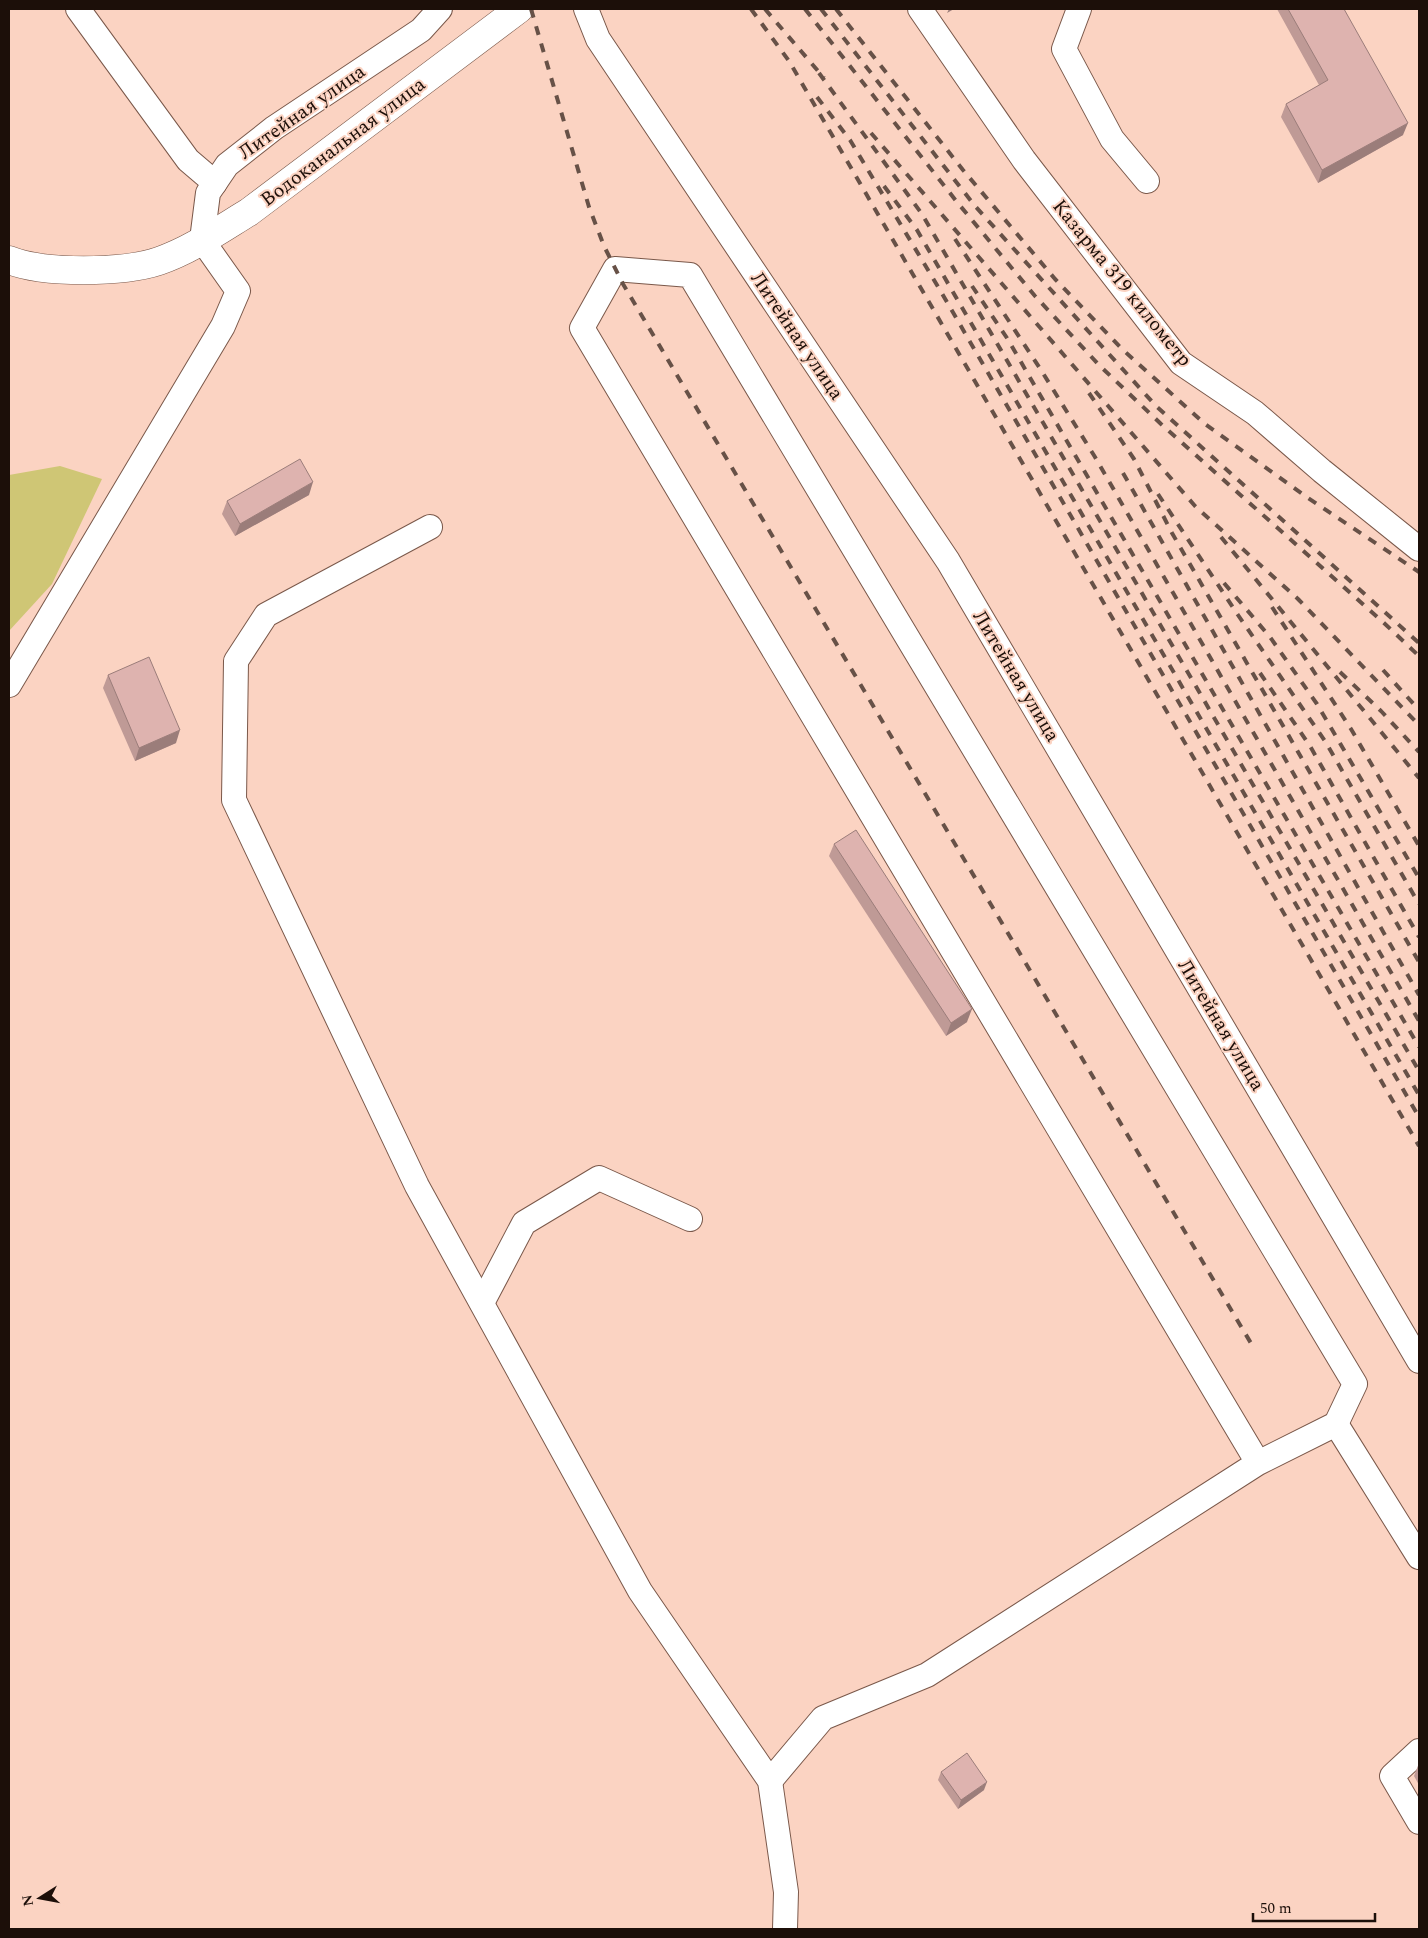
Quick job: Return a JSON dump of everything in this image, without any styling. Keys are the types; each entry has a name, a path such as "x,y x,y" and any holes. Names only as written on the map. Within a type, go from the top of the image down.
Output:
{"main road":[{"name":"Водоканальная улица","path":"9,260 17,263 65,270 120,269 159,261 202,240 250,212 519,9"}],"lane":[{"path":"78,9 188,160 215,183"},
{"name":"Литейная улица","path":"202,240 208,193 227,165 274,128 421,30 440,9"},
{"name":"Литейная улица","path":"586,9 598,40 948,561 1419,1361"},
{"name":"Казарма 319 километр","path":"920,9 1024,160 1181,363 1256,413 1322,471 1419,549"},
{"path":"1079,9 1064,49 1112,139 1147,180"},
{"path":"9,685 223,326 238,291 202,240"},
{"path":"770,1781 823,1718 927,1675 1258,1463 1336,1424 1354,1384 690,275 615,269 582,328 1258,1463"},
{"path":"430,527 266,615 236,661 234,800 417,1186 640,1591 770,1781 786,1892 785,1929"},
{"path":"482,1303 524,1223 599,1178 690,1218"},
{"path":"1336,1424 1419,1557"},
{"path":"1419,1751 1392,1776 1419,1822"}],"shaded area":[{"path":"60,466 102,479 52,584 9,631 9,475"}],"building":[{"path":"1288,9 1344,9 1408,123 1322,170 1286,104 1328,80"},
{"path":"300,459 313,482 240,524 227,501"},
{"path":"149,657 180,730 139,748 108,675"},
{"path":"856,830 972,1009 951,1023 834,844"},
{"path":"967,1753 987,1782 961,1800 941,1772"}],"railway":[{"path":"531,9 589,207 604,246 623,284 1255,1350"},
{"path":"751,9 789,61 1419,1146"},
{"path":"765,9 824,78"},
{"path":"805,9 957,202 1035,296 1099,365 1161,424 1419,656"},
{"path":"821,9 975,206 1156,406 1419,643"},
{"path":"836,9 963,170 1055,279 1122,349 1205,424 1308,498 1419,572"},
{"path":"819,73 922,214 1419,1071"},
{"path":"817,97 850,140 940,290 1419,1117"},
{"path":"871,133 1195,506 1298,599 1419,725"},
{"path":"884,186 917,230 1419,1095"},
{"path":"955,239 1041,370 1095,457 1419,1021"},
{"path":"972,286 1007,338 1419,1047"},
{"path":"1089,393 1134,459 1172,533 1419,962"},
{"path":"1123,473 1419,995"},
{"path":"1158,494 1325,741 1419,904"},
{"path":"1221,537 1419,778"},
{"path":"1224,583 1270,637 1317,704 1419,878"},
{"path":"1272,607 1351,729 1419,846"},
{"path":"1383,670 1419,710"},
{"path":"1340,672 1381,711 1419,752"},
{"path":"1260,673 1310,746 1419,937"}]}
